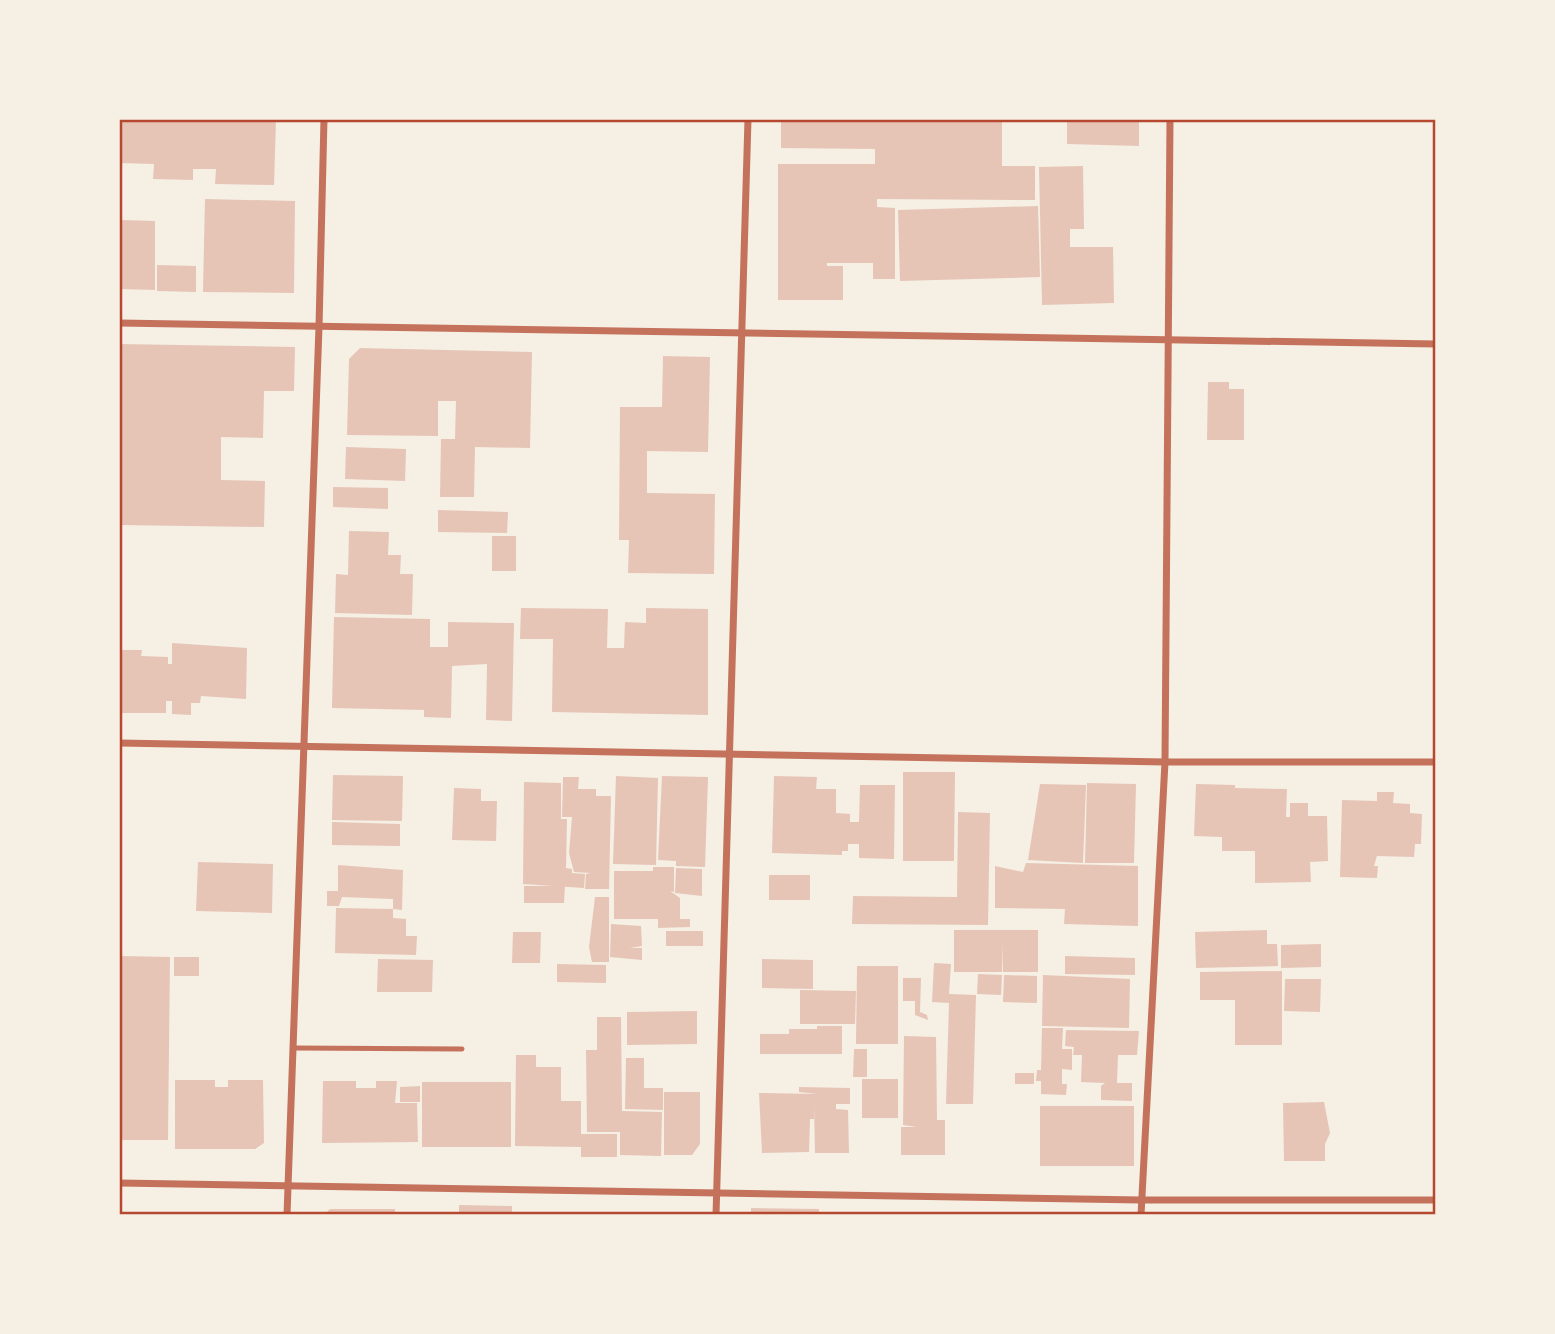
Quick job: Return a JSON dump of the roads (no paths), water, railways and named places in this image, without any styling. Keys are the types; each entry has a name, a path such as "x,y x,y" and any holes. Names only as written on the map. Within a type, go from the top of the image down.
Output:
{"street":[{"path":"287,1215 295,1048 324,119"},
{"path":"716,1215 748,119"},
{"path":"1141,1215 1165,762 1170,119"},
{"path":"119,323 1436,344"},
{"path":"119,743 1165,762 1436,762"},
{"path":"119,1183 1141,1200 1436,1200"}],"lane":[{"path":"295,1048 462,1049"}]}
